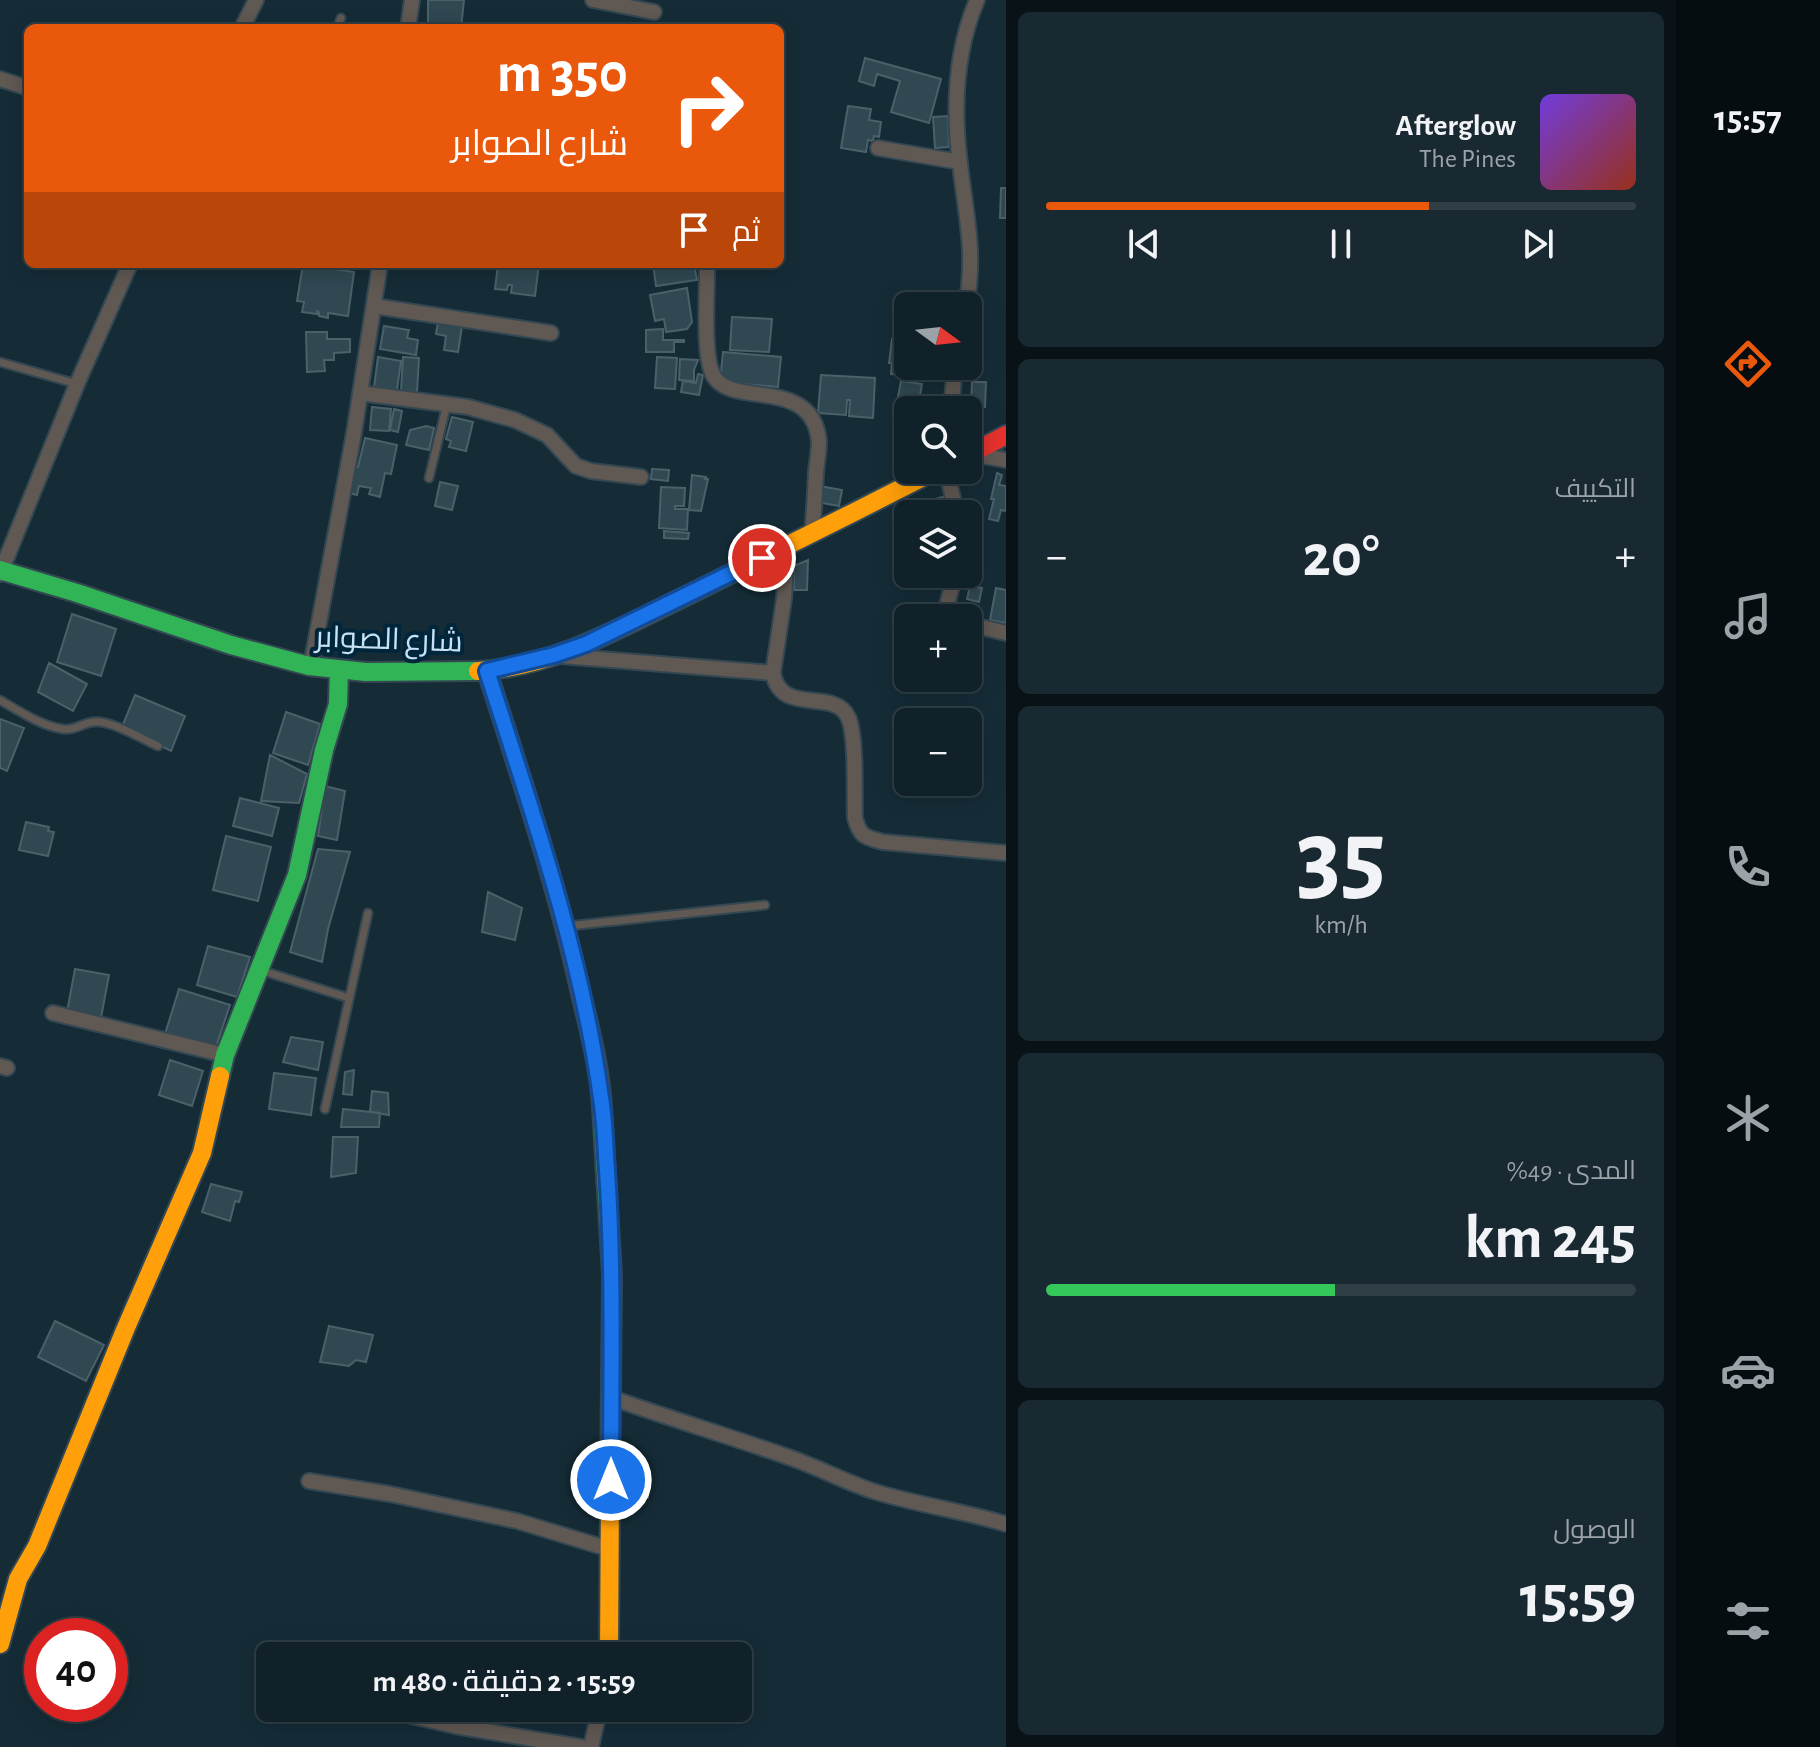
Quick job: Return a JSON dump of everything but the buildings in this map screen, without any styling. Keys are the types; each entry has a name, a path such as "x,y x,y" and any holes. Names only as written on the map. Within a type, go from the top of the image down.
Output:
{"street":[{"path":"244,24 256,0"},
{"path":"409,24 412,0"},
{"path":"593,0 654,12"},
{"path":"969,292 970,232 960,162 957,95 960,54 967,23 977,0"},
{"path":"0,79 24,87"},
{"path":"878,148 960,162"},
{"path":"1,571 128,268"},
{"path":"311,666 379,268"},
{"path":"707,271 708,357 714,377 727,388 801,406 812,418 819,441 812,534"},
{"path":"374,306 551,333"},
{"path":"360,393 468,407 515,420 547,435 576,466 591,471 641,477"},
{"path":"982,447 1006,435"},
{"path":"982,456 1006,460"},
{"name":"شارع الصوابر","path":"1,571 42,581 249,650 311,666 339,670 487,671 586,644 910,484"},
{"path":"787,546 784,599 773,673 775,684 781,693 833,705 843,709 849,718 853,734 855,818 859,831 867,838 883,842 1006,853"},
{"path":"982,627 1006,633"},
{"path":"554,655 773,673"},
{"path":"0,1644 18,1579 37,1546 125,1330 202,1153 225,1055 297,875 324,750 338,704 339,670"},
{"path":"487,671 547,857 593,1047 602,1102 611,1261 609,1642"},
{"path":"53,1013 225,1055"},
{"path":"612,1398 793,1459 872,1491 1006,1524"},
{"path":"309,1481 390,1494 517,1521 609,1549"},
{"path":"438,1722 581,1747"},
{"path":"591,1747 597,1722"}],"lane":[{"path":"339,24 341,18"},
{"path":"0,362 77,384"},
{"path":"429,478 447,404"},
{"path":"0,700 49,726 66,730 90,722 103,722 158,746"},
{"path":"565,927 765,905"},
{"path":"325,1109 368,913"},
{"path":"260,970 349,998"}],"traffic: fast":[{"path":"0,570 231,645 309,666 366,672 478,671"},
{"path":"220,1076 225,1055 297,875 324,750 338,704 339,670"},
{"path":"602,1108 612,1275 610,1488"}],"traffic: slow":[{"path":"478,671 534,662 587,643 909,484"},
{"path":"0,1644 18,1579 37,1546 125,1330 202,1153 220,1076"},
{"path":"609,1642 610,1488"}],"traffic: jam":[{"path":"982,448 1006,435"},
{"path":"487,671 561,912 594,1051 602,1108"}],"route":[{"path":"611,1480 612,1275 598,1074 574,961 547,857 487,671 586,644 762,558"}]}
